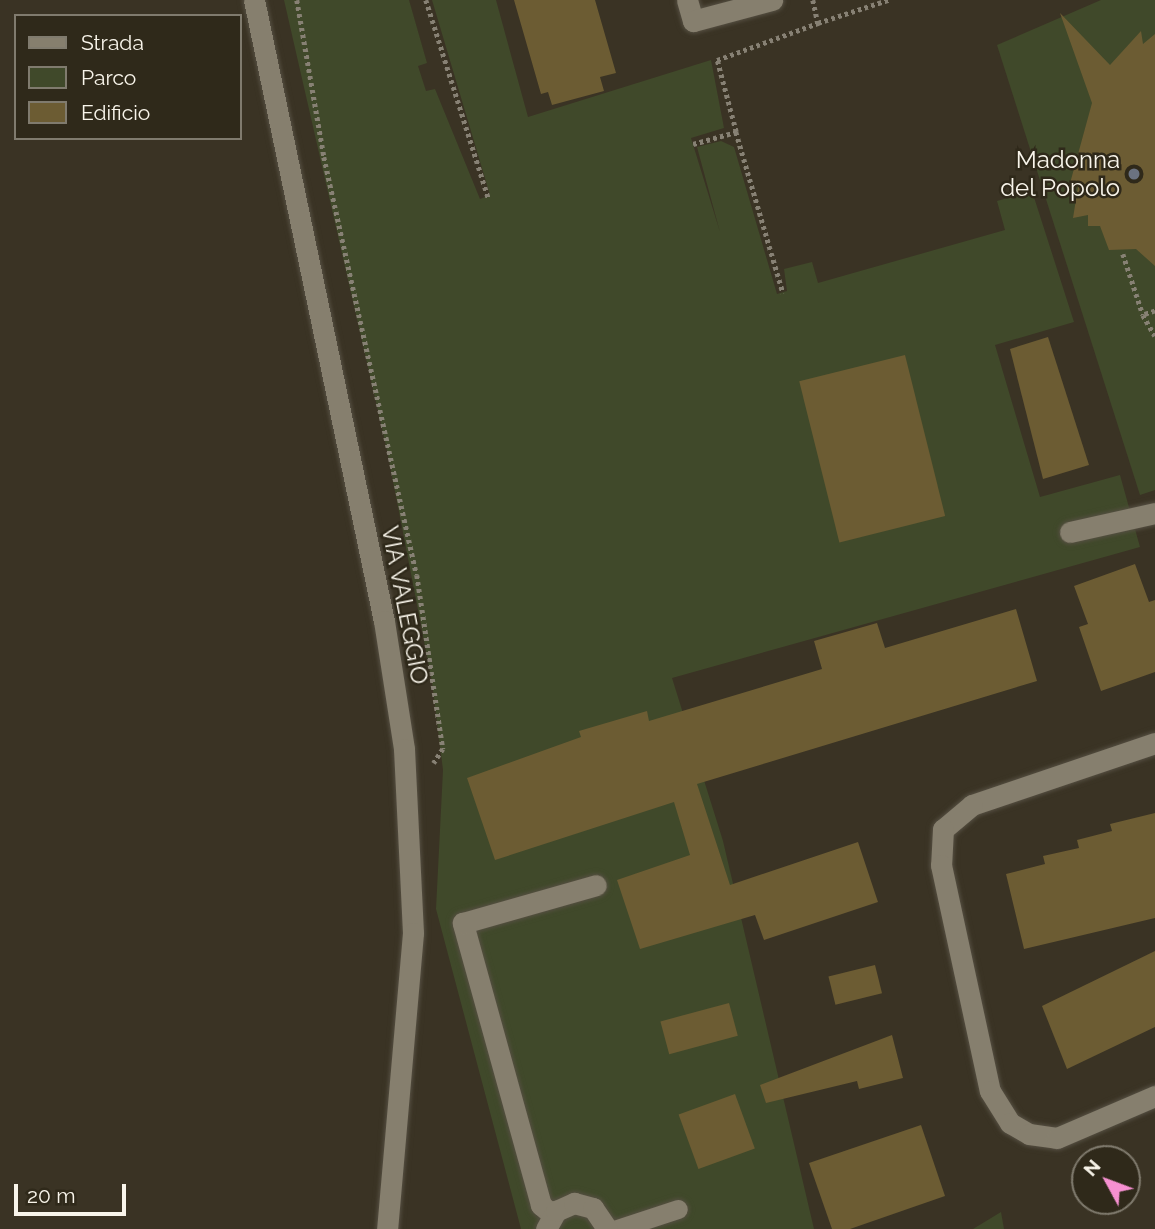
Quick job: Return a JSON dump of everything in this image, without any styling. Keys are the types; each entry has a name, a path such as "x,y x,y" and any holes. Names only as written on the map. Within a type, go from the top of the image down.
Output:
{"street":[{"name":"VIA VALEGGIO","path":"254,0 384,621 404,749 413,933 387,1229"},
{"path":"687,0 693,21 772,0"},
{"path":"1070,532 1155,513"},
{"path":"1155,743 972,805 943,829 941,865 990,1091 1010,1123 1029,1134 1057,1138 1155,1096"},
{"path":"596,885 463,923 541,1205 549,1222 564,1205 584,1204 600,1214 607,1229"}],"lane":[{"path":"617,1229 678,1209"}],"path":[{"path":"298,0 324,157 417,575 443,749"},
{"path":"426,0 488,197"},
{"path":"813,0 818,23"},
{"path":"783,293 717,60 888,0"},
{"path":"693,144 736,132"},
{"path":"1123,254 1143,315 1155,336"},
{"path":"1143,315 1155,311"}],"green space":[{"path":"284,0 409,0 427,63 418,66 426,91 435,89 480,199 490,195 432,0 496,0 528,117 711,60 724,128 691,138 720,232 697,147 721,141 734,147 777,294 787,291 784,269 812,262 818,283 1005,230 997,201 1032,191 1074,322 995,345 1040,497 1120,475 1140,547 672,678 723,841 814,1229 521,1229 436,909 443,770 432,682 387,450"},
{"path":"1101,0 1155,0 1155,490 1140,495 997,45"},
{"path":"1001,1212 1004,1229 973,1229"}],"building":[{"path":"514,0 595,0 616,73 600,77 604,91 552,105 548,92 541,94"},
{"name":"Madonna del Popolo","path":"1060,13 1110,65 1141,31 1143,44 1155,34 1155,266 1136,249 1109,250 1100,226 1088,226 1088,215 1073,218 1078,187 1069,187 1092,103"},
{"path":"1048,337 1089,465 1043,479 1010,349"},
{"path":"905,355 945,516 839,542 799,381"},
{"path":"1135,564 1149,602 1155,600 1155,672 1101,691 1079,627 1088,624 1074,586"},
{"path":"1016,609 1037,681 697,784 730,885 858,842 878,902 764,940 755,915 640,949 617,880 690,855 674,802 495,860 467,778 581,737 579,731 647,711 649,721 822,669 814,641 877,623 885,648"},
{"path":"1155,813 1155,918 1024,949 1006,874 1045,864 1043,856 1079,848 1077,840 1112,831 1110,824"},
{"path":"1155,951 1155,1027 1067,1069 1042,1006"},
{"path":"875,965 882,993 835,1005 828,977"},
{"path":"729,1003 738,1036 669,1054 660,1021"},
{"path":"892,1035 903,1078 859,1089 857,1081 766,1103 760,1085"},
{"path":"735,1094 755,1149 698,1169 679,1115"},
{"path":"921,1125 945,1196 850,1229 832,1229 809,1163"}],"place":[{"name":"Madonna del Popolo","path":"1134,174"}]}
